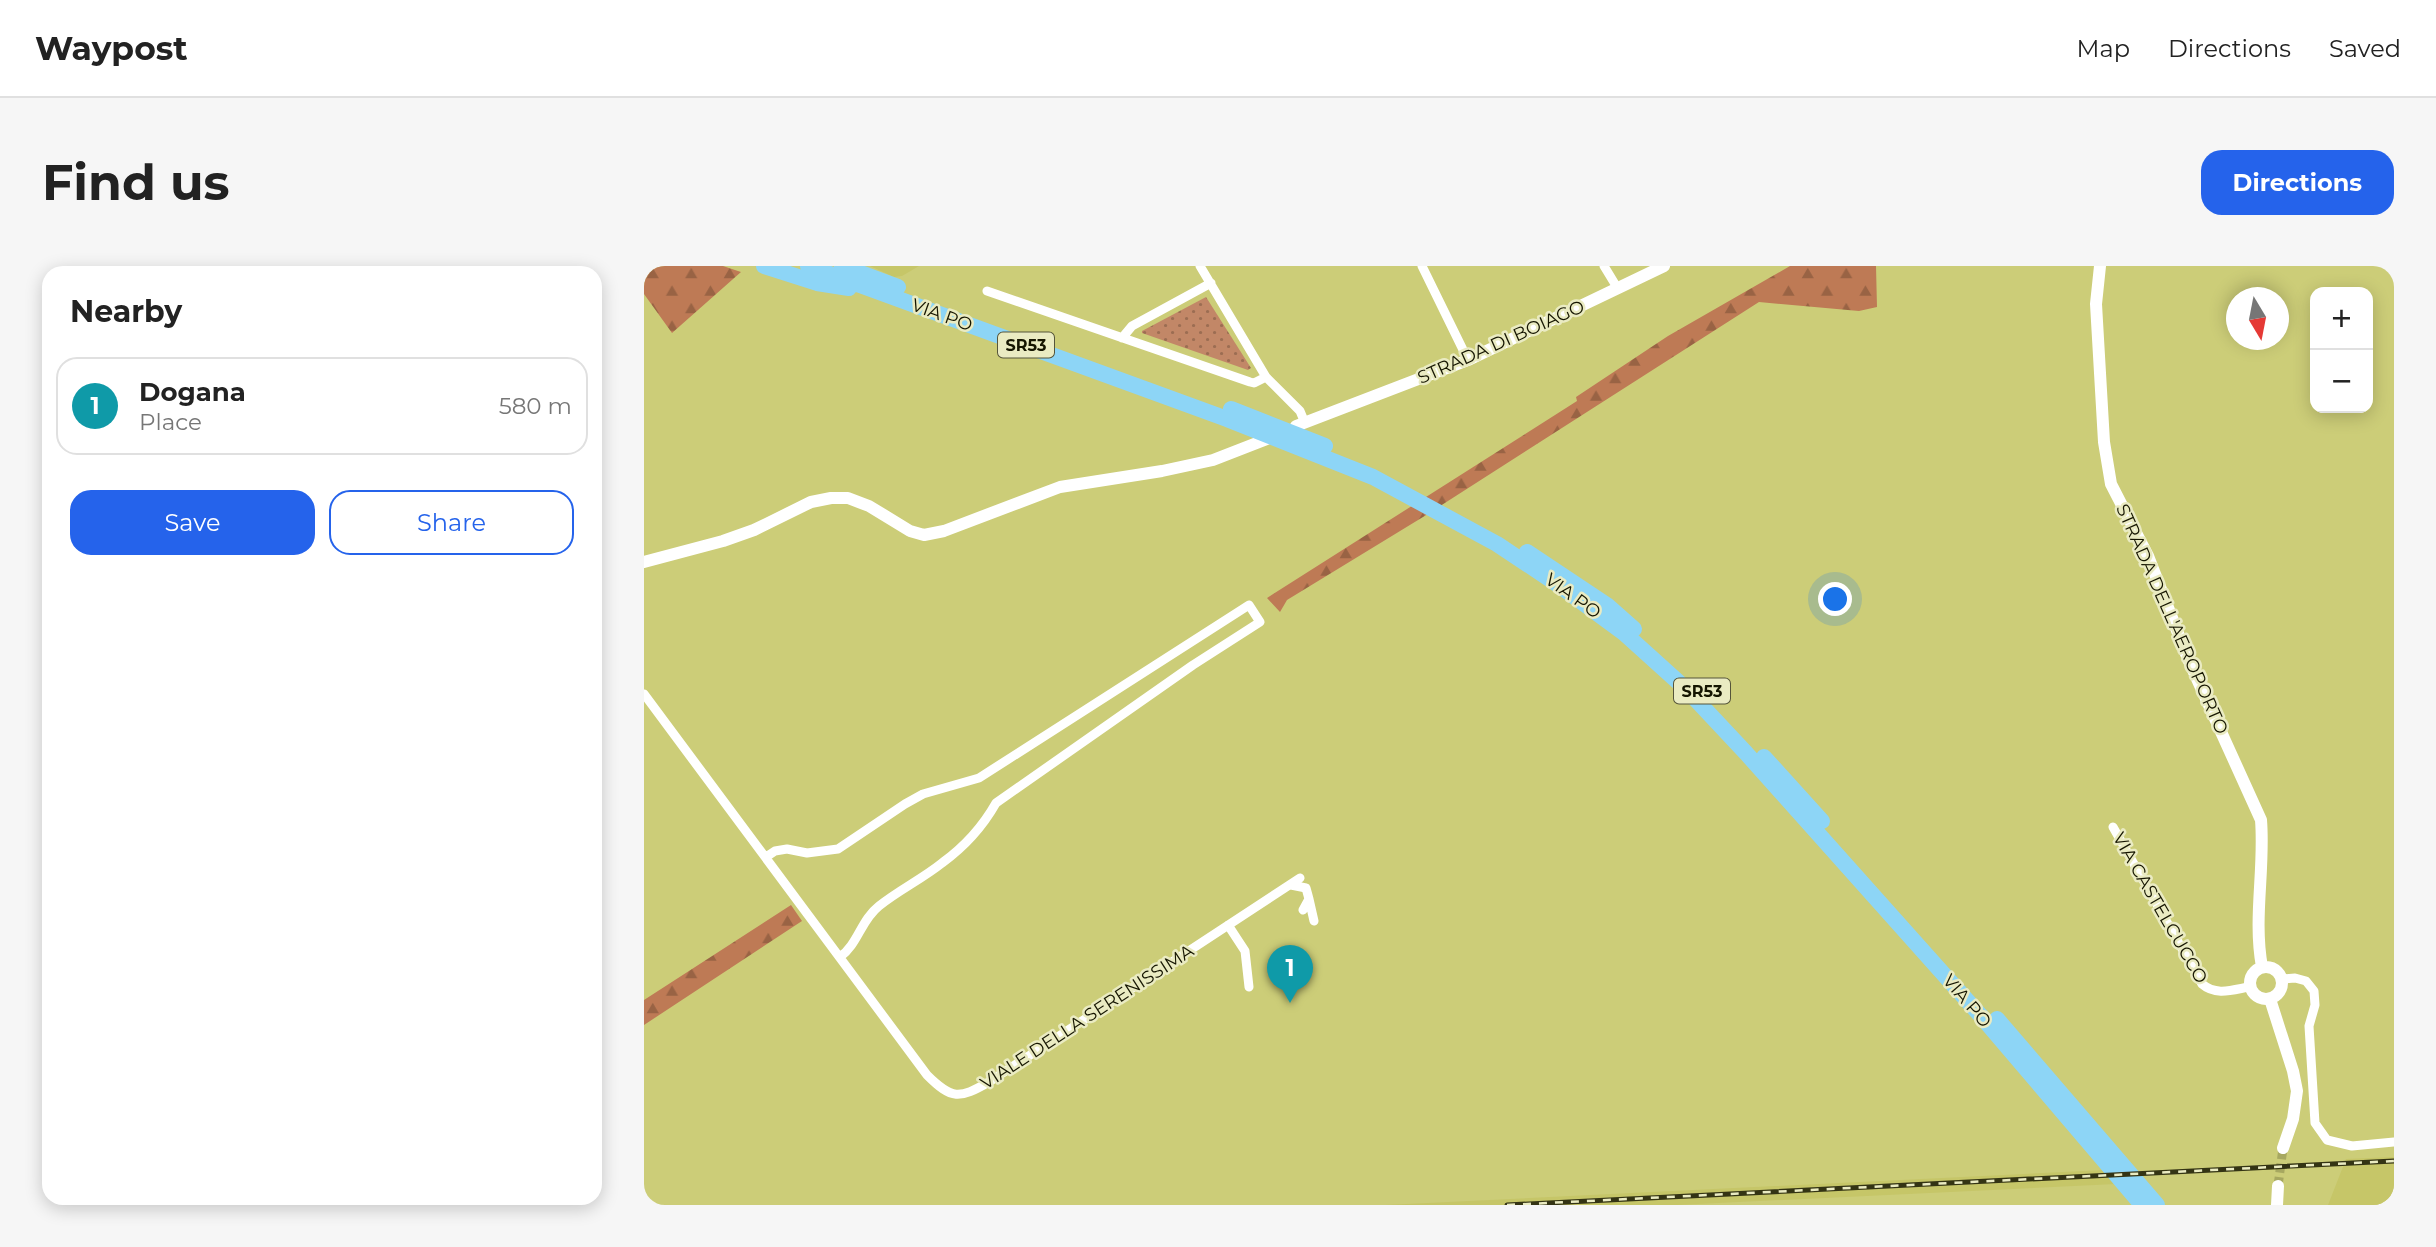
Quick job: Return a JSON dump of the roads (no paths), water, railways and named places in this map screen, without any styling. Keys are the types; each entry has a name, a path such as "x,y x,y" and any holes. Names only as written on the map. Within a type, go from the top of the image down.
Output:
{"highway":[{"path":"764,266 817,283 890,290"},
{"name":"VIA PO","path":"808,266 978,318 1274,425 1394,475 1501,536 1598,599 1698,686 1769,762 1990,1011 2142,1205"},
{"name":"VIA PO","path":"842,266 890,290"},
{"path":"858,266 890,290"},
{"name":"VIA PO","path":"2102,1151 2157,1205"}],"street":[{"path":"1200,266 1266,377 1300,411 1301,424"},
{"path":"1423,266 1468,360"},
{"path":"1604,266 1618,289"},
{"name":"STRADA DI BOIAGO","path":"1301,424 1468,360 1664,266"},
{"name":"STRADA DELL'AEROPORTO","path":"2100,266 2096,304 2104,442 2111,484 2148,556 2188,659 2261,820 2263,846 2257,927 2262,967"},
{"path":"1122,338 1132,326 1212,284"},
{"path":"987,291 1250,382 1254,383 1266,377"},
{"path":"644,562 723,541 754,530 811,502 831,498 848,498 869,506 910,531 924,535 944,531 1060,487 1213,460 1267,439"},
{"path":"766,857 787,849 807,853 838,849 923,794 979,778 1249,605 1260,622 1193,665 996,803 985,822 944,863 877,906 849,950 840,957"},
{"name":"VIALE DELLA SERENISSIMA","path":"644,694 927,1075 942,1090 955,1096 968,1094 989,1082 1300,878"},
{"name":"VIA CASTELCUCCO","path":"2113,827 2202,984 2210,991 2249,987"},
{"path":"1290,886 1306,888 1314,920"},
{"path":"1303,910 1309,899"},
{"path":"1228,925 1245,951 1248,987"},
{"path":"2262,967 2276,970 2282,979 2281,989 2270,999 2257,996 2249,987 2253,972 2262,967"},
{"path":"2282,979 2306,981 2314,991 2315,1005 2309,1026 2315,1123 2327,1140 2352,1146 2394,1142"},
{"path":"2270,999 2297,1091 2293,1119 2283,1148"},
{"path":"2277,1205 2278,1186"}],"tunnel":[{"path":"2278,1186 2283,1148"}],"railway":[{"path":"1507,1205 2394,1161"}],"place":[{"name":"Dogana","path":"1290,1003"}]}
